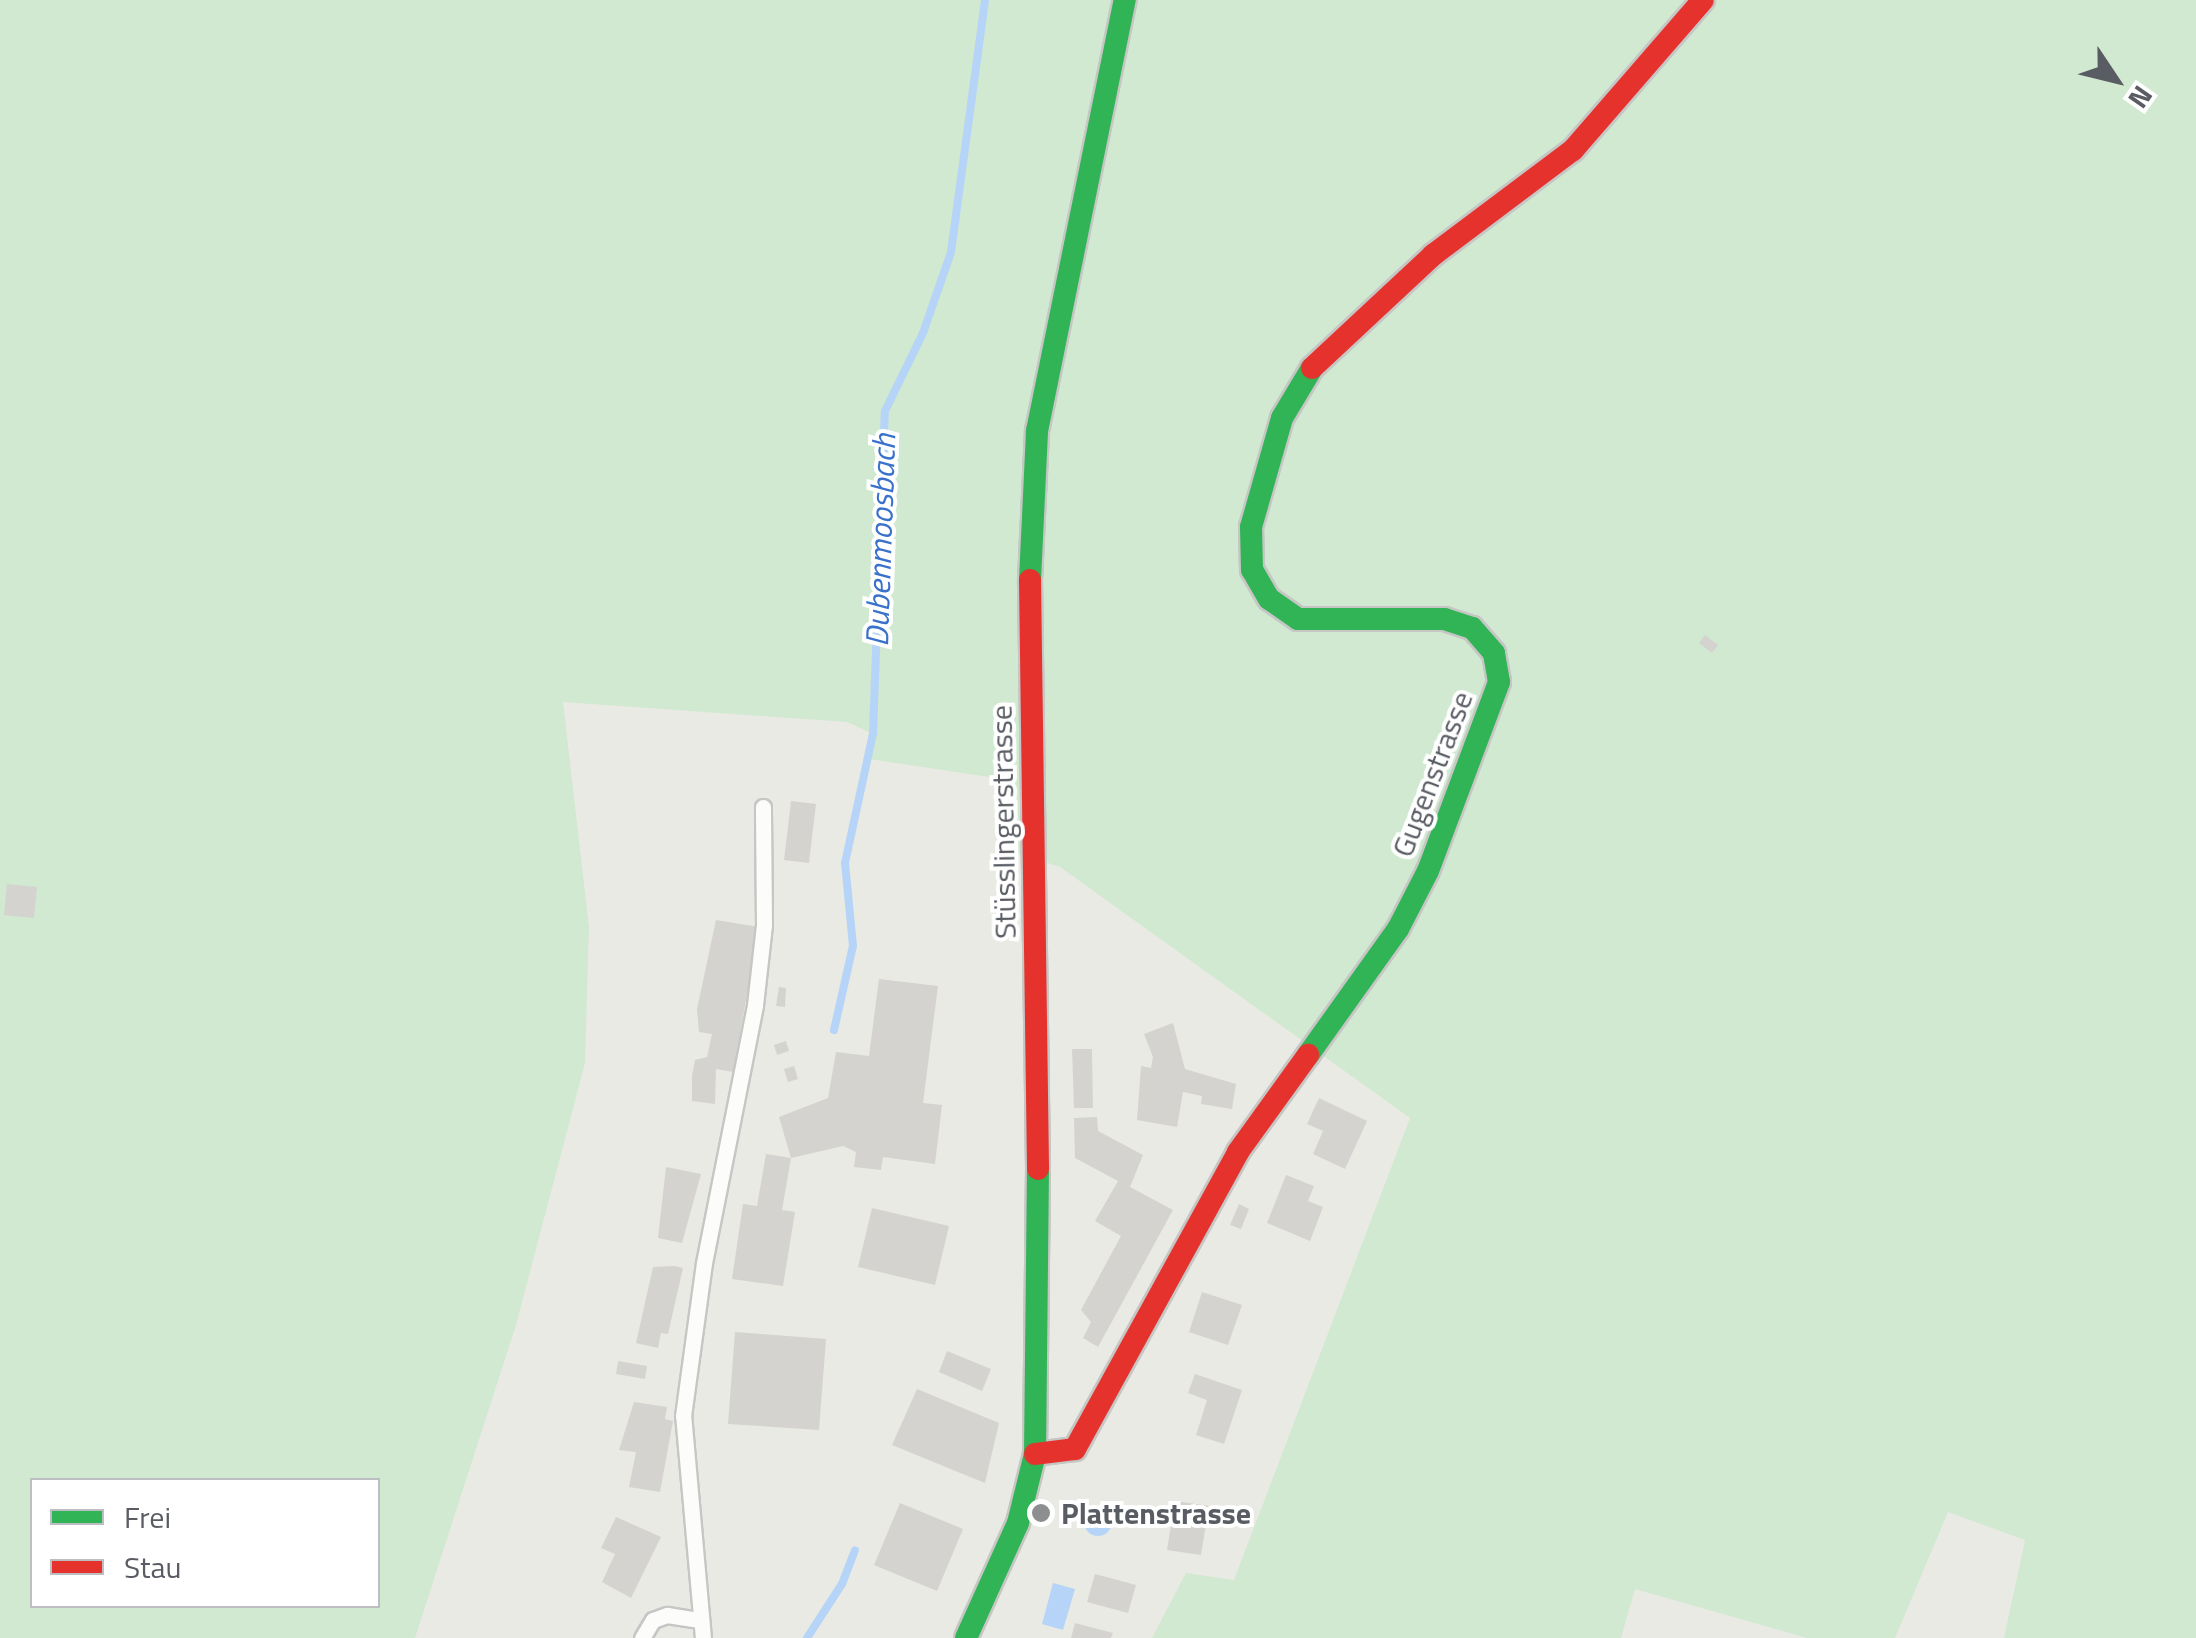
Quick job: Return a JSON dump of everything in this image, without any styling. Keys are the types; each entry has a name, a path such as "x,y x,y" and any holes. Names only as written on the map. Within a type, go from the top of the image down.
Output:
{"street":[{"name":"Stüsslingerstrasse","path":"966,1638 1018,1523 1035,1454 1041,1367 1030,676 1037,432 1125,0"},
{"name":"Gugenstrasse","path":"1035,1454 1075,1449 1238,1152 1398,929 1428,871 1498,682 1494,653 1472,628 1444,619 1298,619 1268,599 1252,570 1251,527 1282,418 1304,377 1338,338 1433,254 1573,150 1703,0"}],"lane":[{"path":"704,1638 686,1495 686,1387 756,1006 764,925 763,808"},
{"path":"642,1638 653,1620 667,1615 700,1620"}],"green space":[{"path":"0,0 2196,0 2196,1638 2004,1638 2025,1540 1948,1512 1895,1638 1807,1638 1635,1589 1621,1638 1152,1638 1186,1573 1234,1580 1410,1118 1060,867 1011,851 1009,780 869,759 873,734 847,722 563,702 589,927 585,1063 516,1325 415,1638 0,1638"}],"water":[{"path":"1098,1508 1108,1512 1112,1522 1108,1532 1098,1536 1088,1532 1084,1522 1088,1512"},
{"path":"1053,1583 1075,1589 1063,1630 1042,1624"}],"building":[{"path":"1705,635 1718,645 1712,653 1699,643"},
{"path":"791,801 816,804 809,863 784,860"},
{"path":"7,884 37,887 34,918 4,915"},
{"path":"716,920 759,927 733,1072 716,1069 715,1104 692,1101 692,1076 695,1060 707,1057 712,1034 699,1032 697,1009"},
{"path":"879,979 938,986 923,1103 942,1105 935,1164 883,1157 881,1170 854,1167 856,1152 843,1146 791,1158 779,1117 828,1098 836,1052 869,1056"},
{"path":"779,987 786,988 785,1007 776,1006"},
{"path":"1173,1023 1185,1069 1236,1084 1232,1109 1201,1104 1202,1096 1183,1092 1177,1127 1137,1120 1141,1066 1151,1068 1153,1057 1144,1034"},
{"path":"786,1041 789,1051 777,1055 774,1045"},
{"path":"1072,1049 1092,1049 1093,1108 1074,1108"},
{"path":"794,1066 798,1079 788,1082 784,1069"},
{"path":"1319,1098 1367,1121 1345,1169 1313,1154 1323,1131 1307,1124"},
{"path":"1097,1117 1098,1131 1143,1155 1130,1187 1173,1210 1098,1347 1083,1338 1091,1322 1081,1310 1121,1236 1095,1221 1118,1181 1075,1158 1074,1118"},
{"path":"766,1154 791,1158 782,1210 795,1212 783,1286 732,1279 743,1204 757,1206"},
{"path":"666,1167 701,1174 682,1243 658,1238"},
{"path":"1286,1175 1314,1186 1308,1201 1323,1207 1310,1241 1267,1223"},
{"path":"1239,1204 1249,1209 1241,1229 1230,1225"},
{"path":"872,1208 949,1226 935,1285 858,1267"},
{"path":"653,1267 683,1268 668,1334 661,1333 658,1348 636,1343"},
{"path":"1202,1292 1242,1305 1228,1345 1189,1332"},
{"path":"735,1332 826,1339 819,1430 728,1424"},
{"path":"947,1351 991,1369 982,1391 939,1372"},
{"path":"618,1361 647,1366 645,1379 616,1374"},
{"path":"1195,1374 1242,1390 1224,1444 1196,1435 1207,1400 1188,1393"},
{"path":"917,1389 999,1423 985,1483 892,1445"},
{"path":"634,1402 667,1407 665,1419 673,1421 660,1492 629,1487 636,1452 619,1450"},
{"path":"1175,1501 1209,1506 1201,1555 1167,1550"},
{"path":"900,1503 963,1529 937,1591 874,1565"},
{"path":"616,1517 661,1537 631,1598 602,1582 615,1554 601,1548"},
{"path":"1095,1574 1136,1585 1128,1613 1087,1602"},
{"path":"1075,1623 1113,1633 1111,1638 1071,1638"}],"waterway":[{"name":"Dubenmoosbach","path":"834,1030 853,946 845,863 873,733 885,411 923,333 951,252 985,0"},
{"name":"Dubenmoosbach","path":"807,1638 842,1584 855,1550"}],"traffic: fast":[{"path":"1030,580 1037,431 1125,0"},
{"path":"1308,1055 1398,929 1428,871 1499,682 1494,653 1472,628 1444,619 1298,619 1269,599 1252,570 1251,527 1282,418 1312,368"},
{"path":"966,1638 1018,1523 1035,1454 1038,1169"}],"traffic: jam":[{"path":"1312,368 1433,255 1573,150 1703,0"},
{"path":"1030,580 1038,1169"},
{"path":"1035,1454 1075,1449 1238,1152 1308,1055"}],"place":[{"name":"Plattenstrasse","path":"1041,1513"}]}
